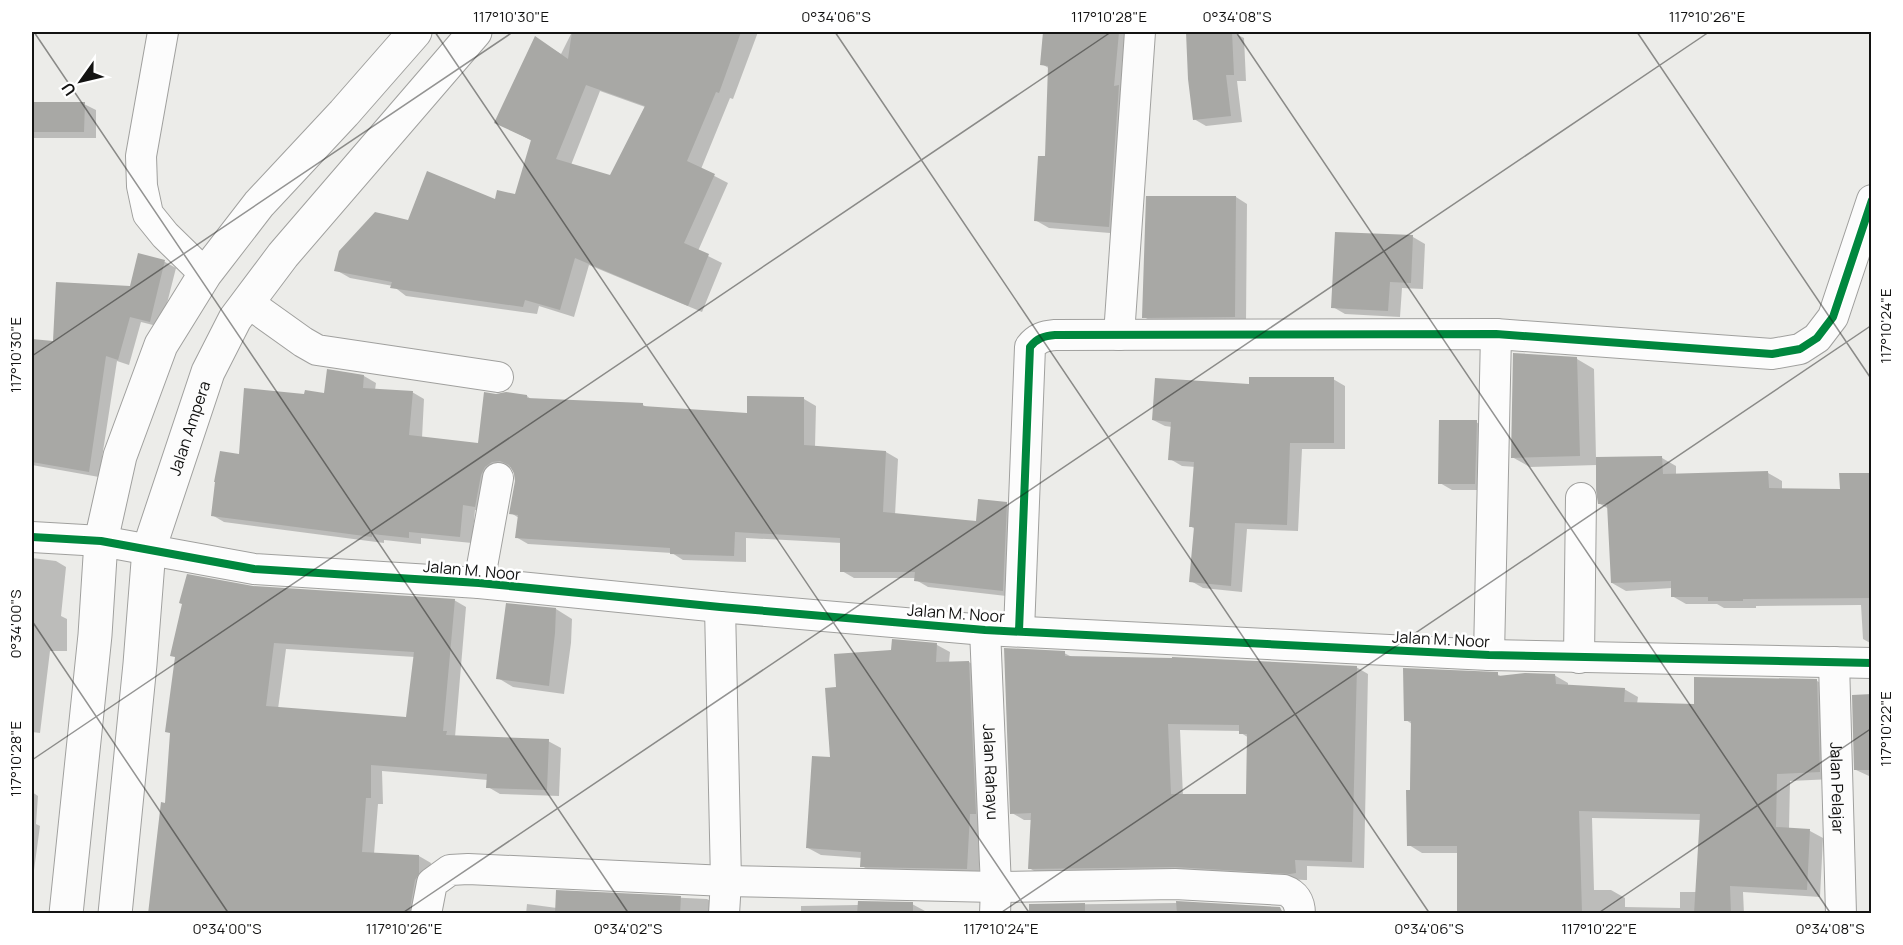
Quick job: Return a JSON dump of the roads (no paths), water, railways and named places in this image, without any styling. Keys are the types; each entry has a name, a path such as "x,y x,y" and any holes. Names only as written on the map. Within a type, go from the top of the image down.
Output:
{"main road":[{"path":"66,914 95,635 101,541 120,456 161,345 206,274 258,204 344,113 415,32"},
{"name":"Jalan Ampera","path":"115,914 149,549 208,372 235,319 290,245 475,32"}],"street":[{"path":"163,32 141,156 142,186 148,214 165,235 206,274"},
{"path":"1119,335 1140,32"},
{"path":"1019,631 1030,347 1036,340 1044,336 1119,335 1496,334 1772,354 1800,349 1817,338 1833,317 1872,200"},
{"path":"247,302 317,350 498,377"},
{"path":"1489,655 1496,334"},
{"path":"479,583 498,478"},
{"path":"1579,658 1581,498"},
{"name":"Jalan M. Noor","path":"32,537 101,541 254,569 479,583 720,608 985,630 1489,655 1872,663"},
{"path":"720,608 726,881 724,914"},
{"name":"Jalan Rahayu","path":"985,630 996,900"},
{"name":"Jalan Pelajar","path":"1834,662 1841,914"},
{"path":"426,914 432,883 450,870 468,869 726,881 996,900 1175,884 1284,890 1296,898 1300,914"}]}
